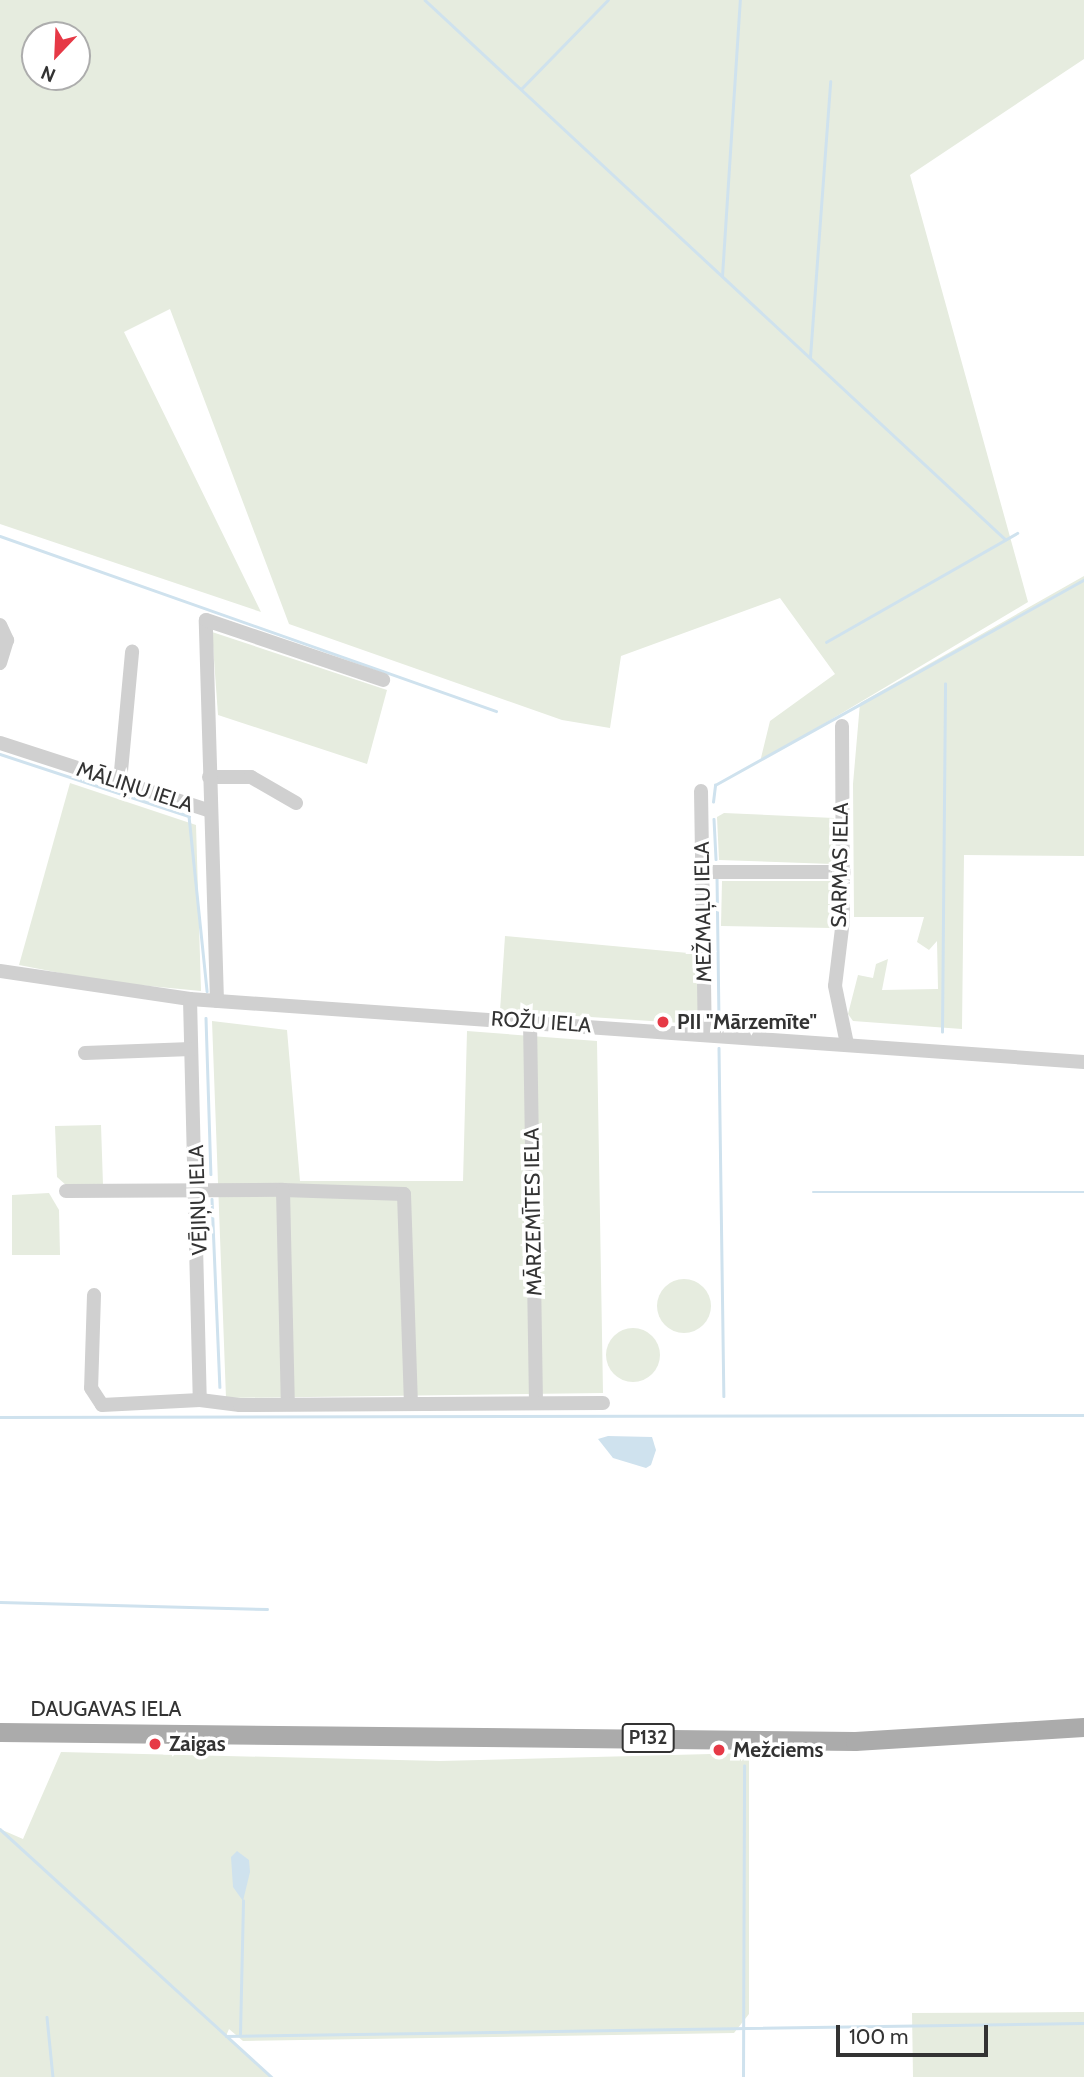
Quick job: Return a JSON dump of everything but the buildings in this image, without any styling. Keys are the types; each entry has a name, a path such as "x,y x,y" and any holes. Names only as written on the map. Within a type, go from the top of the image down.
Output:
{"main road":[{"name":"DAUGAVAS IELA","path":"0,1732 855,1741 1084,1727"}],"street":[{"path":"209,811 206,620 383,680"},
{"path":"0,625 8,640 0,663"},
{"path":"120,782 132,652"},
{"name":"SARMAS IELA","path":"842,726 844,872 835,986 848,1044"},
{"name":"MĀLIŅU IELA","path":"0,743 209,811 217,1001"},
{"path":"209,777 251,777 296,803"},
{"name":"MEŽMAĻU IELA","path":"701,791 705,1033"},
{"path":"703,872 844,872"},
{"name":"ROŽU IELA","path":"0,971 190,999 705,1033 1084,1062"},
{"name":"VĒJIŅU IELA","path":"190,999 201,1400"},
{"name":"MĀRZEMĪTES IELA","path":"530,1021 536,1403"},
{"path":"85,1053 191,1049"},
{"path":"66,1192 197,1188 404,1194 411,1403"},
{"path":"283,1190 288,1404"},
{"path":"94,1295 91,1388 96,1402 182,1405 201,1400 288,1404 603,1403"}],"shaded area":[{"path":"0,0 1084,0 1084,59 910,175 1028,602 760,762 770,721 835,674 780,598 621,656 610,728 562,720 289,624 170,309 124,332 261,612 0,524"},
{"path":"1084,576 1084,856 964,855 962,1029 853,1021 848,1014 858,975 873,978 876,964 888,959 882,990 938,989 937,941 929,950 917,942 924,917 854,917 853,784 860,703"},
{"path":"212,632 387,690 367,764 218,715"},
{"path":"70,783 196,825 201,991 107,982 19,965"},
{"path":"724,813 834,818 832,864 719,860 717,817"},
{"path":"722,881 832,881 831,928 721,926"},
{"path":"505,936 699,954 701,1016 696,1024 500,1011"},
{"path":"212,1021 287,1030 300,1181 463,1181 467,1031 597,1041 603,1393 226,1398"},
{"path":"101,1125 103,1185 67,1186 57,1177 55,1126"},
{"path":"49,1193 59,1210 60,1255 12,1255 12,1195"},
{"path":"684,1279 703,1287 711,1306 703,1325 684,1333 665,1325 657,1306 665,1287"},
{"path":"633,1328 652,1336 660,1355 652,1374 633,1382 614,1374 606,1355 614,1336"},
{"path":"61,1752 440,1761 749,1753 749,2014 734,2033 243,2041 229,2029 226,2036 272,2077 0,2077 0,1829 23,1839"},
{"path":"1084,2012 1084,2077 913,2077 912,2013"}],"water":[{"path":"608,1436 652,1437 656,1450 651,1465 646,1468 613,1458 598,1439"},
{"path":"237,1851 249,1860 250,1872 243,1901 233,1887 231,1857"}],"waterway":[{"path":"425,0 1005,539"},
{"path":"521,89 608,0"},
{"path":"722,276 740,0"},
{"path":"810,357 830,82"},
{"path":"826,642 1017,533"},
{"path":"0,536 496,711"},
{"path":"713,802 715,785 1084,580"},
{"path":"942,1032 945,684"},
{"path":"0,754 189,816 207,991"},
{"path":"714,819 716,859"},
{"path":"717,876 719,1027"},
{"path":"206,1018 211,1174"},
{"path":"719,1048 724,1396"},
{"path":"813,1192 1084,1192"},
{"path":"212,1199 220,1387"},
{"path":"0,1417 1084,1415"},
{"path":"0,1602 267,1609"},
{"path":"743,2077 744,1766"},
{"path":"0,1829 272,2077"},
{"path":"240,2034 243,1901"},
{"path":"47,2017 53,2077"},
{"path":"226,2036 1084,2023"}],"place":[{"name":"PII \"Mārzemīte\"","path":"663,1022"},
{"name":"Zaigas","path":"155,1744"},
{"name":"Mežciems","path":"719,1750"}]}
